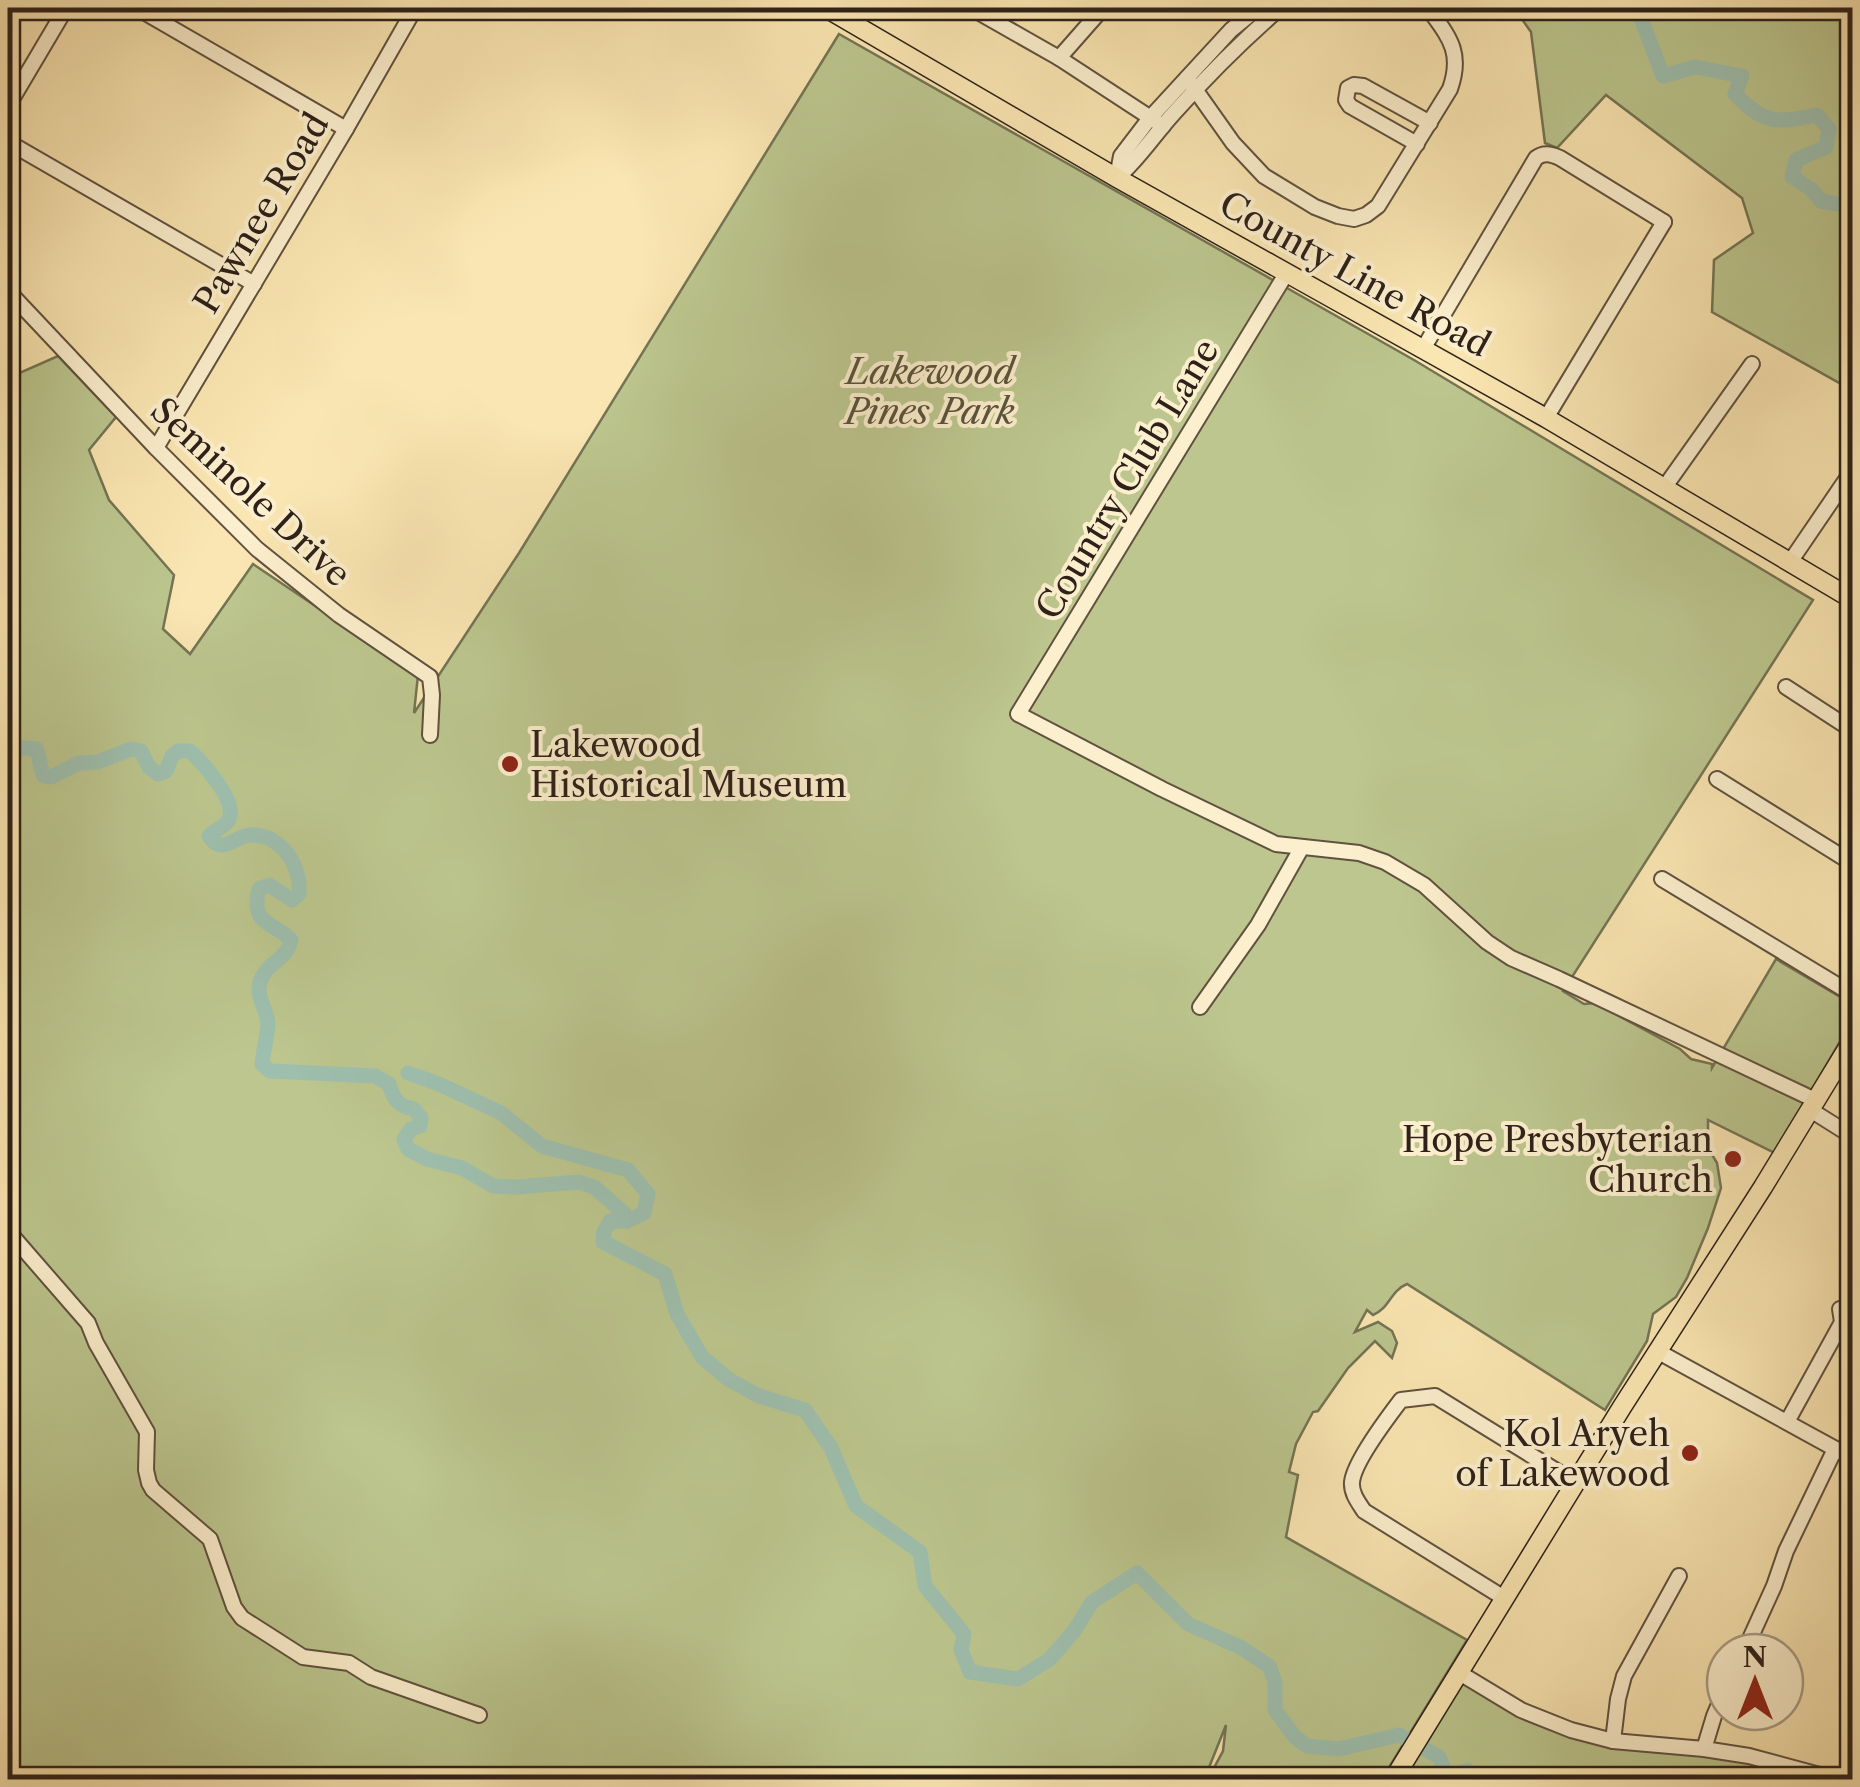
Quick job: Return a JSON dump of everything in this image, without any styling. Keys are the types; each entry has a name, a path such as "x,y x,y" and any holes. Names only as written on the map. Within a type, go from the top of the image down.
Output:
{"main road":[{"name":"County Line Road","path":"826,8 1117,178 1546,418 1852,600"},
{"path":"1393,1780 1852,1041"}],"street":[{"path":"8,106 66,8"},
{"path":"137,8 346,129"},
{"name":"Pawnee Road","path":"156,448 415,8"},
{"path":"971,8 1059,58 1156,122"},
{"path":"1059,58 1102,8"},
{"path":"1117,178 1121,156 1191,83 1231,30 1258,8"},
{"path":"1191,83 1280,8"},
{"path":"1191,83 1233,144 1264,176 1315,207 1338,216 1366,215 1378,206 1418,144 1456,73 1451,40 1428,8"},
{"path":"1418,144 1350,106 1346,100 1348,88 1363,86 1430,123"},
{"path":"8,142 254,284"},
{"path":"1424,348 1495,224 1541,154 1560,158 1671,221 1546,418"},
{"name":"Country Club Lane","path":"1286,274 1018,714 1276,844 1302,847"},
{"name":"Seminole Drive","path":"8,290 156,448 258,549 340,615 430,677 430,734"},
{"path":"1664,488 1752,364"},
{"path":"1790,562 1851,478"},
{"path":"1786,687 1852,730"},
{"path":"1717,779 1852,863"},
{"path":"1200,1008 1258,924 1302,847 1359,853 1385,862 1424,885 1486,942 1511,958 1812,1105 1852,1136"},
{"path":"1662,879 1852,994"},
{"path":"8,1230 88,1324 148,1432 148,1483 210,1539 238,1614 303,1656 349,1663 370,1677 479,1715"},
{"path":"1788,1422 1842,1322 1840,1309"},
{"path":"1658,1351 1852,1458"},
{"path":"1504,1598 1364,1511 1357,1502 1352,1490 1355,1471 1386,1418 1402,1400 1435,1396 1576,1483"},
{"path":"1753,1632 1786,1551 1836,1449"},
{"path":"1613,1741 1624,1676 1679,1576"},
{"path":"1458,1672 1547,1722 1613,1741 1749,1756 1838,1780"},
{"path":"1704,1749 1709,1732"}],"green space":[{"path":"1514,8 1852,8 1852,390 1712,312 1714,260 1753,233 1742,198 1606,95 1557,148 1545,143 1531,32"},
{"name":"Lakewood Pines Park","path":"839,34 1414,360 1813,600 1563,991 1584,1004 1595,1003 1680,1049 1691,1059 1712,1064 1712,1068 1776,959 1852,1004 1852,1021 1775,1153 1708,1120 1708,1148 1717,1163 1721,1188 1708,1228 1687,1278 1676,1297 1653,1314 1647,1341 1605,1410 1407,1284 1379,1312 1373,1315 1367,1310 1355,1332 1378,1322 1392,1331 1397,1343 1392,1358 1375,1341 1348,1368 1318,1411 1313,1412 1296,1444 1289,1472 1298,1475 1286,1537 1467,1640 1382,1779 1208,1779 1223,1751 1226,1725 1204,1780 8,1779 8,378 58,356 116,417 89,450 109,500 174,575 163,629 190,654 253,564 418,675 414,713 519,553"},
{"path":"1458,1672 1547,1722 1704,1749 1838,1780 1393,1780"}],"waterway":[{"path":"1637,8 1663,76 1695,67 1742,76 1735,94 1764,116 1781,120 1817,115 1829,129 1826,147 1796,160 1792,177 1821,201 1843,205 1852,190"},
{"path":"8,743 12,747 36,749 44,776 51,777 79,763 98,762 131,749 141,751 149,767 158,774 166,771 178,751 190,751 218,783 229,804 228,821 209,836 213,841 224,845 250,835 261,836 280,846 297,873 299,894 292,900 269,885 259,889 261,917 291,940 260,983 268,1024 262,1064 270,1071 375,1076 389,1084 397,1101 414,1109 421,1118 420,1126 411,1129 404,1139 408,1149 427,1159 462,1168 493,1186 579,1182 594,1187 624,1213 627,1221"},
{"path":"408,1073 501,1113 542,1146 628,1170 648,1194 644,1213 627,1221 610,1221 603,1242 665,1274 677,1314 702,1357 728,1379 759,1396 805,1410 831,1448 856,1506 920,1552 925,1586 964,1634 961,1650 970,1672 1018,1679 1050,1659 1092,1602 1137,1573 1188,1624 1240,1647 1269,1666 1275,1682 1275,1710 1294,1736 1307,1746 1339,1749 1399,1735 1439,1757 1448,1777 1467,1770 1483,1780"}],"place":[{"name":"Lakewood Historical Museum","path":"510,764"},
{"name":"Hope Presbyterian Church","path":"1733,1159"},
{"name":"Kol Aryeh of Lakewood","path":"1690,1453"}]}
